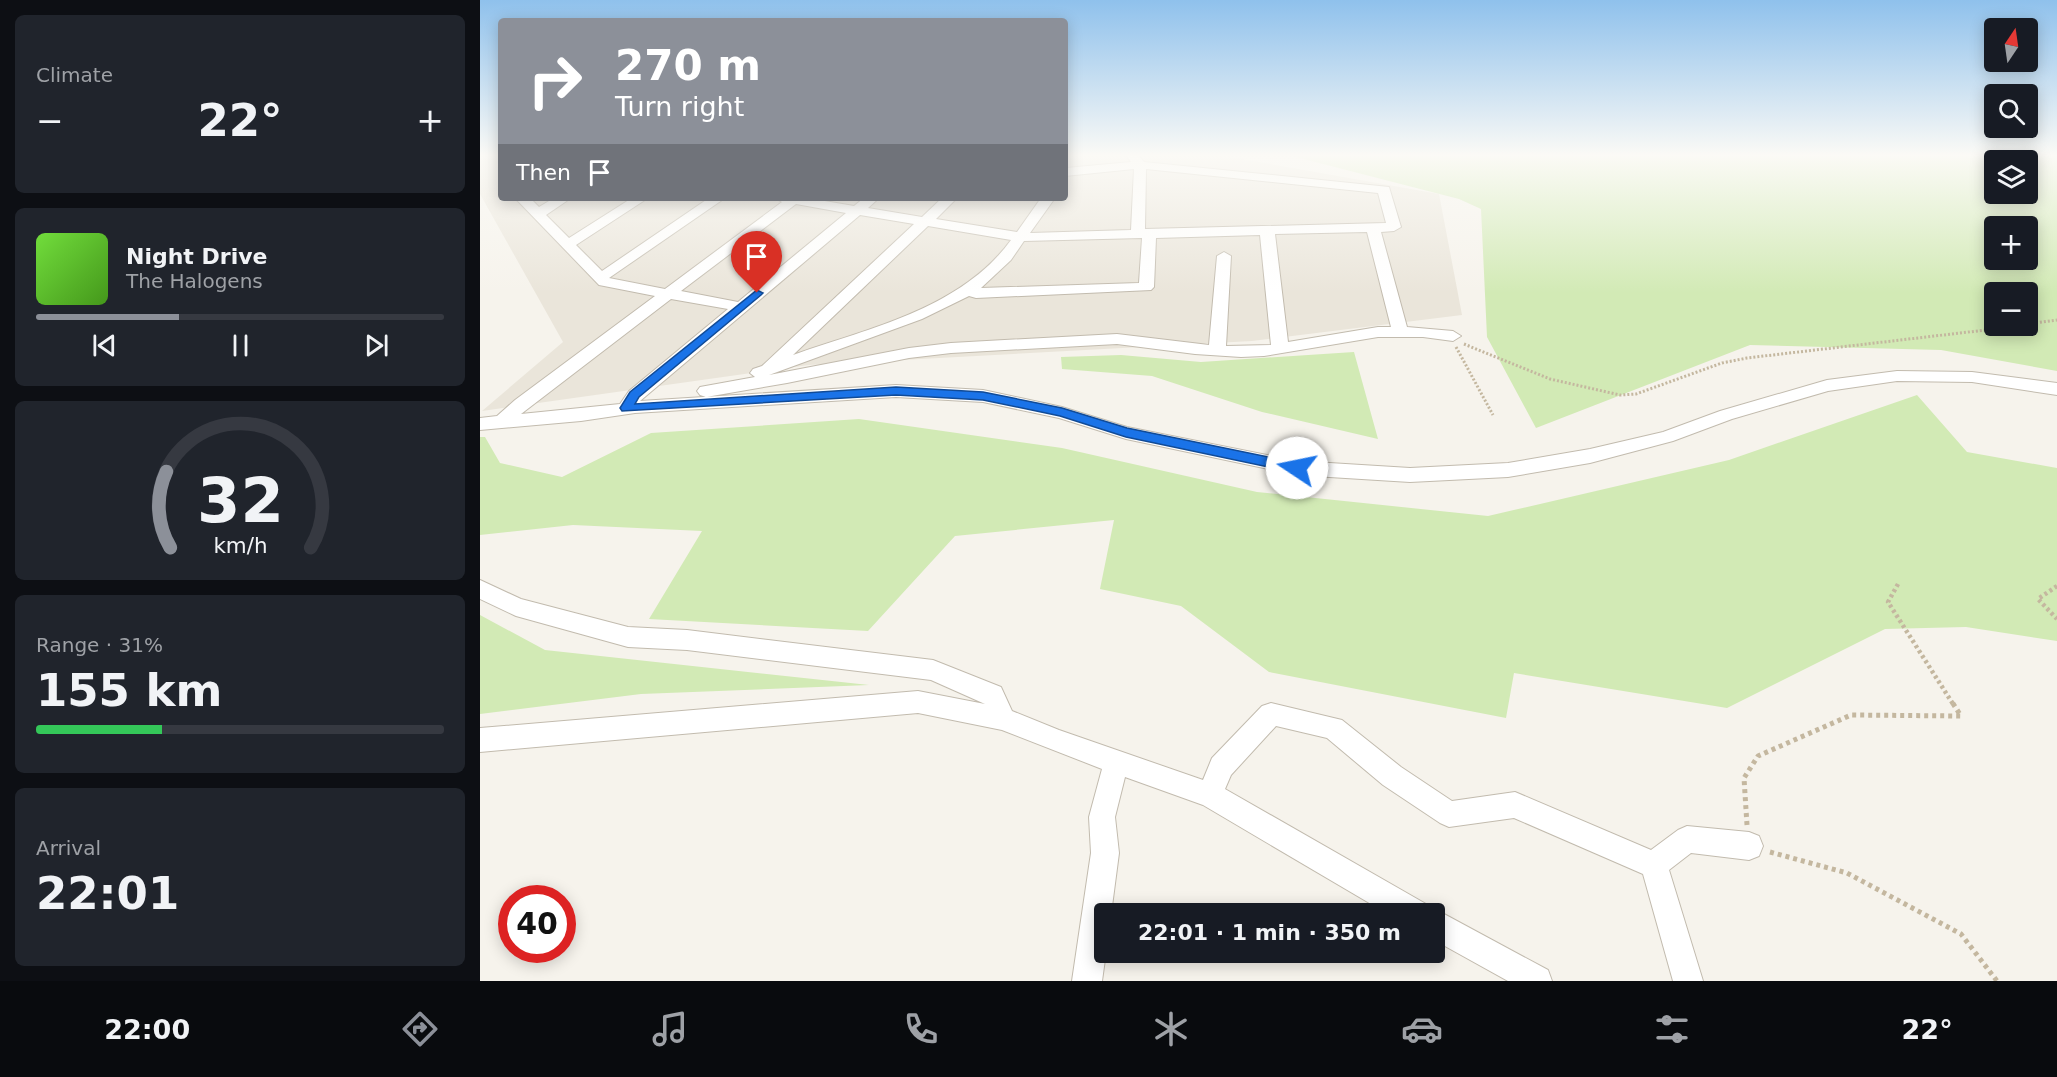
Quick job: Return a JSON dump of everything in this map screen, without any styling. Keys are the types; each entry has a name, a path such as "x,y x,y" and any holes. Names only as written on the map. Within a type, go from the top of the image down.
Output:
{"street":[{"path":"526,202 604,282 741,307"},
{"path":"537,214 558,202"},
{"path":"567,244 635,202"},
{"path":"600,277 612,272 713,202"},
{"path":"502,422 521,404 786,202"},
{"path":"807,202 1021,237 1394,227 1387,202"},
{"path":"626,408 635,395 867,202"},
{"path":"769,370 772,363 946,202"},
{"path":"480,424 581,415 670,402 769,370 916,316 966,290 989,273 1021,237 1045,202"},
{"path":"966,290 976,293 1146,287 1141,202"},
{"path":"1373,228 1400,332"},
{"path":"1267,230 1281,348"},
{"path":"1217,350 1224,256"},
{"path":"706,391 787,378 909,353 951,348 1117,339 1241,352 1281,348 1378,332 1400,332 1454,339"},
{"path":"626,408 896,391 983,396 1062,413 1126,433 1297,468 1410,475 1508,470 1590,456 1667,437 1726,415 1827,386 1897,376 1972,377 2057,389"},
{"path":"480,589 516,607 628,638 687,640 933,670 993,695 1004,719"},
{"path":"480,740 918,702 1004,719 1057,741 1210,795 1397,903"},
{"path":"1210,795 1221,767 1270,714 1333,728 1392,776 1449,814 1515,805 1654,865"},
{"path":"1087,981 1105,852 1102,817 1117,761"},
{"path":"1654,865 1687,839 1749,846"},
{"path":"1654,865 1688,981"},
{"path":"1445,930 1537,981"}],"path":[{"path":"2038,323 2057,320"},
{"path":"1454,339 1550,379 1620,395 1636,394 1722,363 1747,358 1984,330"},
{"path":"1454,339 1493,415"},
{"path":"1898,584 1888,602 1961,716 1851,715 1758,756 1744,778 1749,846 1848,873 1961,934 1998,981"},
{"path":"2057,586 2038,599 2057,619"}],"shaded area":[{"path":"484,202 1440,202 1462,315 1252,341 809,365 482,411 563,342"}],"green space":[{"path":"1465,202 1984,202 1984,204 2038,204 2038,202 2057,202 2057,371 1941,350 1750,345 1536,428 1487,337 1481,209"},
{"path":"1354,352 1378,439 1262,412 1152,376 1062,369 1061,357 1121,355 1201,362"},
{"path":"1917,395 1967,452 2057,468 2057,641 1966,627 1885,629 1727,708 1514,673 1506,718 1269,672 1181,606 1100,589 1114,520 955,536 868,631 649,619 702,531 573,525 480,535 480,437 485,437 500,463 562,477 651,433 859,419 1062,448 1257,492 1488,516 1729,460"},
{"path":"480,615 545,650 869,685 641,694 480,714"}],"route":[{"path":"757,293 635,395 626,408 896,391 983,396 1062,413 1126,433 1297,468"}]}
